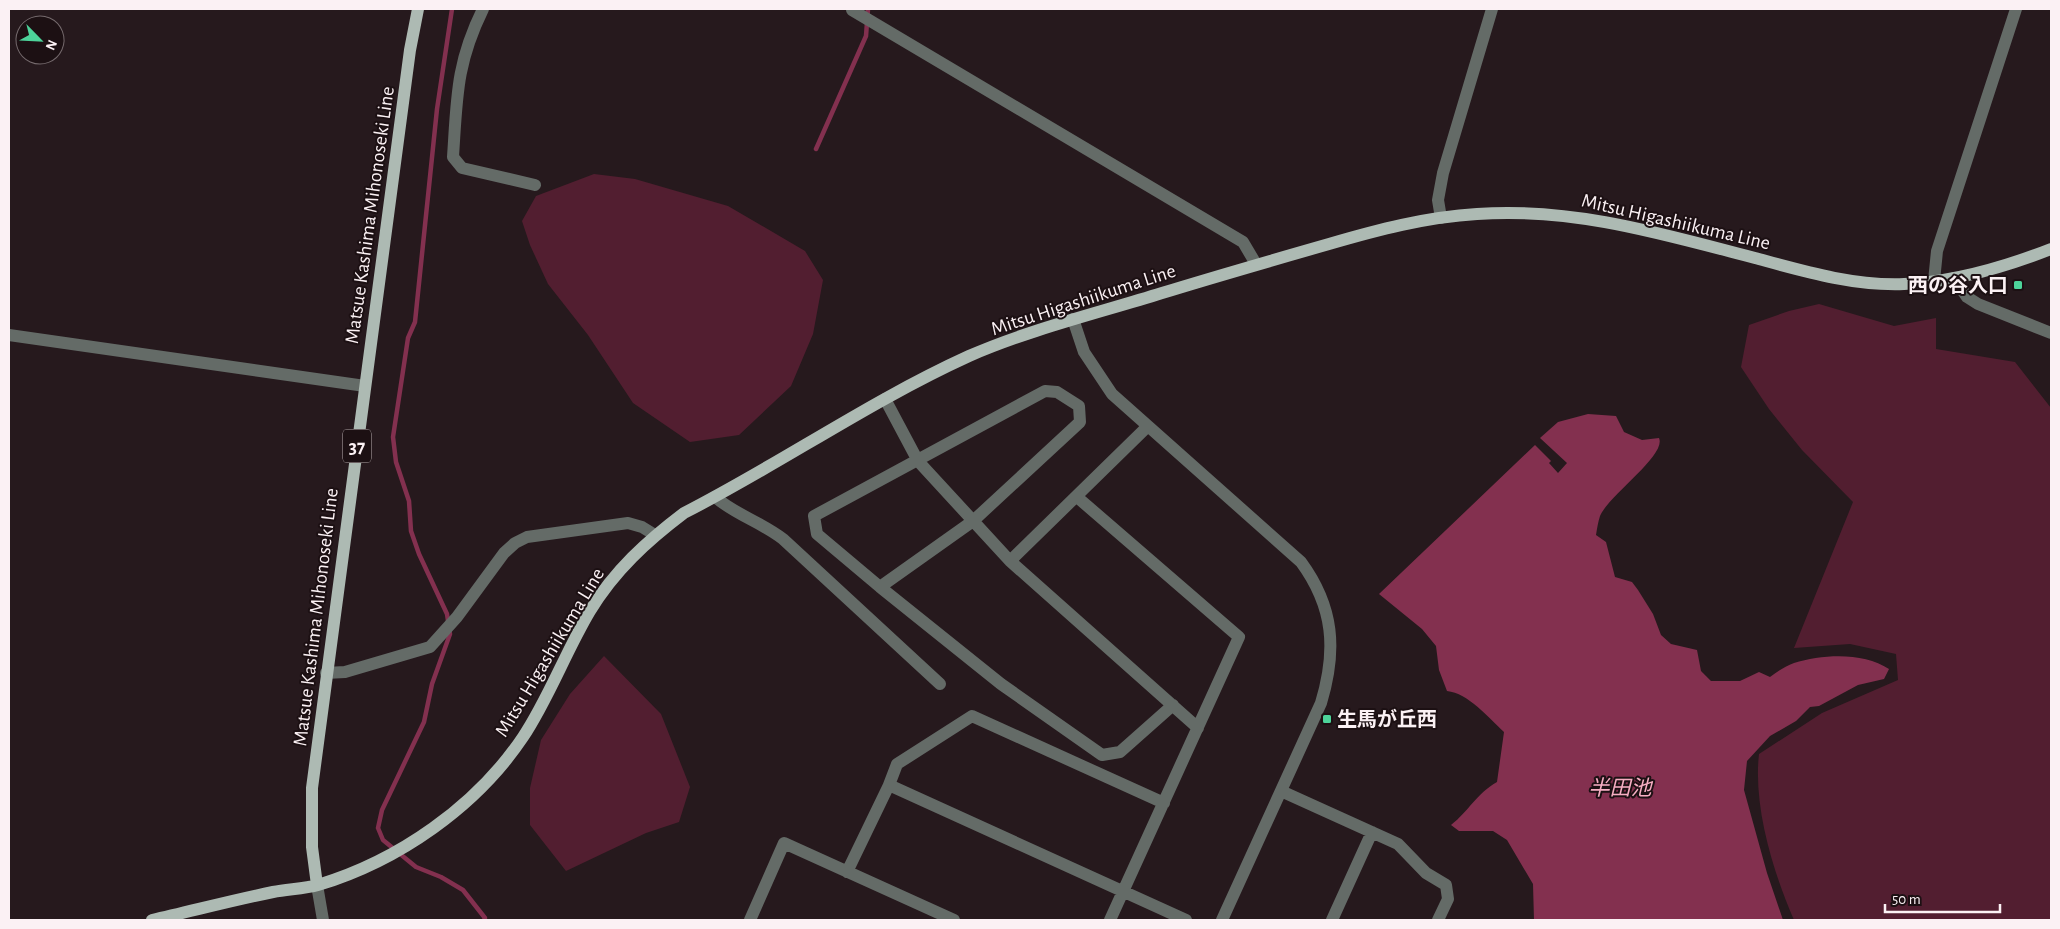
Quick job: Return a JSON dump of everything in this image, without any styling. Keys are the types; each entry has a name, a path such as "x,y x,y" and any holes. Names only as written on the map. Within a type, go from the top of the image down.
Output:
{"main road":[{"name":"Matsue Kashima Mihonoseki Line","path":"317,885 312,847 312,788 410,50 418,9"},
{"name":"Mitsu Higashiikuma Line","path":"317,885 388,856 439,823 490,780 523,737 591,610 617,572 655,535 684,513 885,400 970,356 1073,320 1256,264 1387,227 1477,214 1522,213 1571,216 1630,226 1824,276 1904,284 1954,278 2010,265 2051,249"},
{"path":"152,920 273,892 317,885"}],"street":[{"path":"484,9 467,44 458,82 453,157 462,168 535,185"},
{"path":"853,9 1035,120 1243,242 1256,264"},
{"path":"1441,218 1438,200 1442,173 1492,9"},
{"path":"1934,280 1937,251 2016,9"},
{"path":"1954,278 1967,297 1978,304 2051,333"},
{"path":"1073,320 1084,352 1112,394 1301,562 1316,582 1326,609 1332,641 1329,678 1321,703 1222,920"},
{"path":"9,335 365,386"},
{"path":"880,587 973,521 1080,422 1080,406 1056,392 1045,392 814,516 817,534 880,587 1001,684 1102,755 1120,752 1173,705"},
{"path":"885,400 918,461 1010,561 1198,728"},
{"path":"1010,561 1078,497 1148,426"},
{"path":"715,497 737,514 757,521 783,539 940,684"},
{"path":"1078,497 1239,637 1110,920"},
{"path":"326,673 345,672 430,647 457,617 504,553 515,543 527,537 628,523 655,535"},
{"path":"847,872 897,764 972,716 1164,804"},
{"path":"888,785 1186,920"},
{"path":"1281,792 1398,844 1426,873 1446,885 1448,898 1438,920"},
{"path":"1332,920 1372,832"},
{"path":"750,920 784,843 954,920"},
{"path":"317,885 323,920"}],"shaded area":[{"path":"594,174 635,179 728,206 805,251 823,280 813,334 791,386 739,435 690,442 633,403 588,335 548,284 530,245 522,221 536,196"},
{"path":"1819,304 1894,326 1936,318 1936,349 2015,362 2051,408 2051,920 1794,920 1786,901 1772,860 1762,817 1758,774 1759,754 1822,713 1898,680 1896,654 1850,644 1794,648 1853,502 1802,450 1769,409 1741,367 1749,325 1789,311"},
{"path":"604,656 661,714 690,787 679,822 646,833 566,871 530,825 530,788 541,740 570,694"}],"water":[{"name":"半田池","path":"1588,414 1616,416 1624,432 1642,440 1659,438 1659,445 1654,455 1605,508 1600,516 1596,535 1606,542 1615,577 1632,582 1653,614 1661,635 1671,644 1697,650 1701,671 1711,681 1740,681 1759,672 1770,677 1784,667 1794,663 1830,656 1856,657 1879,663 1889,669 1884,679 1858,685 1819,706 1810,707 1796,721 1770,736 1747,761 1744,790 1767,873 1783,920 1534,920 1533,884 1507,840 1493,831 1459,831 1451,825 1483,792 1497,782 1504,732 1470,701 1463,696 1447,691 1439,670 1436,646 1422,629 1379,594 1535,445 1551,461 1549,463 1558,473 1567,463 1540,438 1558,422"}],"waterway":[{"path":"452,9 437,109 415,322 408,338 393,437 396,462 409,501 411,531 419,554 447,614 450,634 432,684 424,722 382,810 378,828 383,840 416,867 441,877 463,890 485,918 484,920"},
{"path":"816,149 866,36 868,9"}],"place":[{"name":"西の谷入口","path":"2018,285"},
{"name":"生馬が丘西","path":"1327,719"}]}
